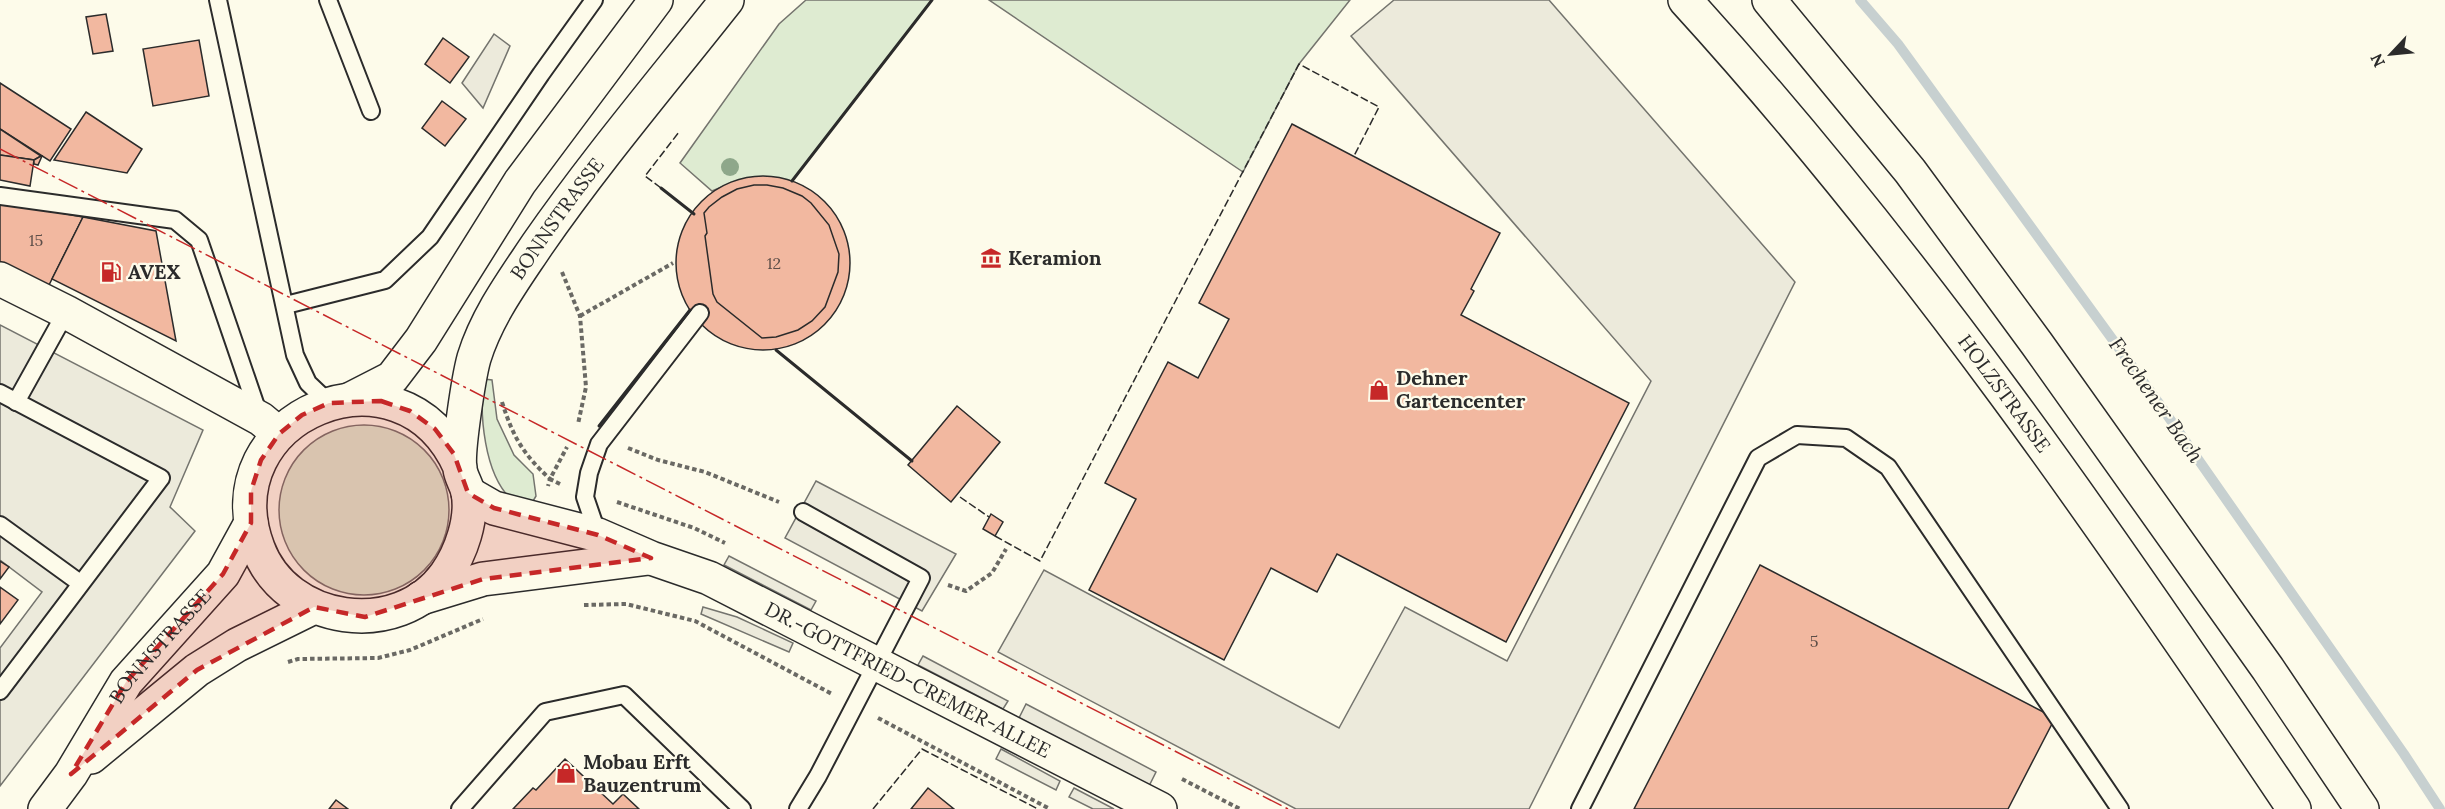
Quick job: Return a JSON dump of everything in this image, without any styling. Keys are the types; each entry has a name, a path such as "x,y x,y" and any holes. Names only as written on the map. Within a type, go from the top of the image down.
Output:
{"main road":[{"path":"0,279 66,312 270,426 340,401 392,378 421,340 520,182 657,0"},
{"name":"BONNSTRASSE","path":"421,598 445,576 461,547 468,515 464,480 463,425 474,359 499,302 562,209 727,0"},
{"name":"HOLZSTRASSE","path":"1685,0 1856,199 1991,372 2182,642 2294,809"},
{"path":"1769,0 1911,171 2268,669 2362,809"},
{"path":"340,401 381,401 410,411 435,429 453,454 464,480"},
{"path":"270,426 251,491 251,523 258,549 272,573 291,593 314,607 334,614 365,617 399,610 421,598"},
{"name":"DR.-GOTTFRIED-CREMER-ALLEE","path":"464,480 494,508 597,536 709,578 1160,809"},
{"name":"BONNSTRASSE","path":"45,809 71,774 126,682 224,574 251,523"},
{"name":"DR.-GOTTFRIED-CREMER-ALLEE","path":"421,598 483,579 651,558"},
{"name":"BONNSTRASSE","path":"71,774 197,670 237,645 314,607"}],"lane":[{"path":"218,0 295,355 308,383 340,401"},
{"path":"328,0 371,111"},
{"path":"286,306 385,280 422,244 594,0"},
{"path":"0,196 175,220 199,240 270,426"},
{"path":"16,402 66,312"},
{"path":"597,536 585,497 589,472 603,435 700,313"},
{"path":"0,393 160,478 0,691"},
{"path":"1580,809 1758,458 1797,435 1846,438 1888,467 2120,809"},
{"path":"798,809 804,802 921,578 803,512"},
{"path":"0,525 80,584"},
{"path":"460,809 545,712 624,695 742,809"}],"path":[{"path":"558,261 580,316 586,387 579,423 574,432"},
{"path":"580,316 673,263"},
{"path":"579,423 658,460 705,472 803,512"},
{"path":"550,479 569,441"},
{"path":"921,578 966,591 992,573 1006,549"},
{"path":"574,605 626,604 695,621 1050,809"}],"highlighted area":[{"path":"381,401 410,411 435,429 454,454 468,493 494,508 598,535 651,558 483,579 365,617 314,607 197,670 71,774 126,682 223,574 251,523 251,491 261,460 279,434 302,415 329,403"}],"green space":[{"path":"806,0 932,0 792,181 770,178 751,179 712,191 680,163 779,24"},
{"path":"989,0 1350,0 1299,64 1243,172"},
{"path":"484,379 492,380 497,419 514,455 533,474 536,496 529,508 514,501 503,489 495,475 483,426"},
{"path":"364,425 396,432 424,450 442,478 449,510 442,542 424,570 396,588 364,595 332,588 304,570 286,542 279,510 286,478 304,450 332,432"}],"shaded area":[{"path":"1394,0 1549,0 1795,282 1529,809 1296,809 998,652 1044,570 1339,728 1405,607 1507,661 1651,381 1351,36"},
{"path":"494,34 510,46 483,108 462,83"},
{"path":"0,325 203,430 170,507 195,531 0,786 0,648 42,592 0,560"},
{"path":"816,481 956,554 922,611 785,538"},
{"path":"729,556 816,601 811,610 724,565"},
{"path":"703,607 737,617 793,643 789,652 701,614"},
{"path":"923,656 1008,701 1003,709 918,665"},
{"path":"1026,704 1156,772 1149,786 1019,718"},
{"path":"1001,749 1060,781 1056,790 996,759"},
{"path":"1074,788 1114,809 1093,809 1069,797"}],"building":[{"path":"106,14 113,51 93,54 86,17"},
{"path":"443,38 469,57 450,83 425,64"},
{"path":"199,40 209,96 153,106 143,49"},
{"path":"0,83 71,129 50,161 0,129"},
{"path":"442,101 466,119 445,146 422,128"},
{"path":"86,112 142,149 127,173 54,160"},
{"name":"Dehner Gartencenter","path":"1292,124 1500,233 1471,289 1474,291 1461,315 1629,403 1506,642 1337,554 1317,592 1271,568 1224,660 1089,590 1136,499 1105,483 1168,362 1198,378 1229,319 1199,303"},
{"path":"0,129 41,156 34,160 0,155"},
{"path":"0,155 34,160 30,186 0,180"},
{"path":"42,156 38,165 34,164 34,160"},
{"path":"763,176 796,183 811,191 824,202 835,215 843,230 850,263 843,296 835,311 824,324 811,335 796,343 763,350 730,343 715,335 702,324 691,311 683,296 676,263 683,230 691,215 702,202 715,191 730,183"},
{"path":"754,185 783,188 802,196 811,203 829,225 839,254 838,272 825,307 812,321 798,330 776,337 762,338 717,302 713,294 704,213 722,197 737,189"},
{"path":"0,202 83,217 49,285 0,262"},
{"path":"83,217 156,231 176,341 52,279"},
{"path":"957,406 1000,442 951,502 908,465"},
{"path":"991,514 1003,522 995,536 983,529"},
{"path":"0,561 9,567 0,579"},
{"path":"1760,565 2055,718 2008,809 1634,809"},
{"path":"0,587 18,600 0,624"},
{"name":"Mobau Erft Bauzentrum","path":"565,759 613,804 623,794 639,809 513,809 533,788 536,790"},
{"path":"928,788 954,809 911,809"},
{"path":"336,800 348,809 329,809"}],"waterway":[{"name":"Frechener Bach","path":"1860,0 1898,44 2158,402 2440,809"}],"fence":[{"path":"995,536 1040,561 1299,64 1379,107 1354,156"},
{"path":"661,188 645,176 679,132"},
{"path":"960,497 989,517"},
{"path":"873,809 922,749 1038,809"}],"wall":[{"path":"792,181 932,0"},
{"path":"661,188 694,214"},
{"path":"599,426 690,310"},
{"path":"776,350 912,461"}],"power":[{"path":"0,149 1288,809"}],"place":[{"name":"Keramion","path":"991,258"},
{"name":"AVEX","path":"111,272"},
{"name":"Dehner Gartencenter","path":"1379,390"},
{"name":"Mobau Erft Bauzentrum","path":"566,773"}]}
